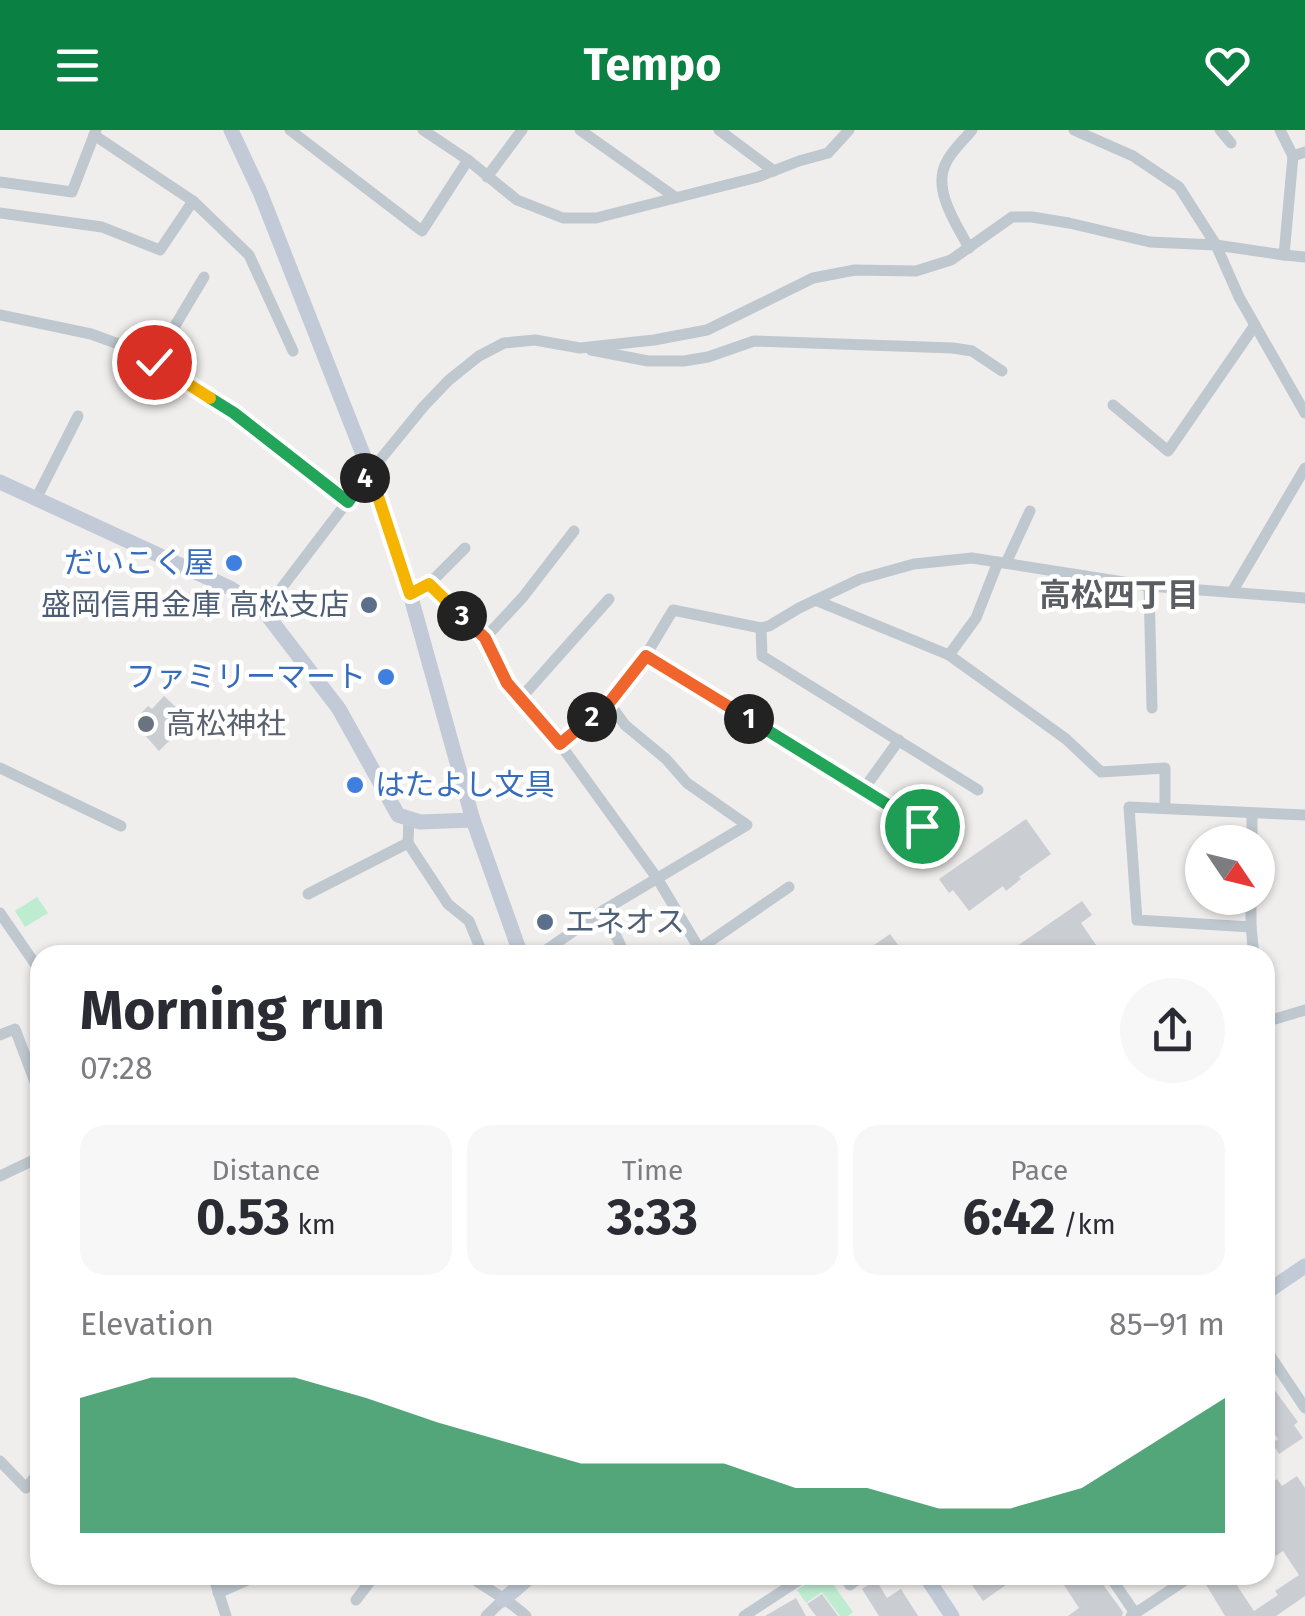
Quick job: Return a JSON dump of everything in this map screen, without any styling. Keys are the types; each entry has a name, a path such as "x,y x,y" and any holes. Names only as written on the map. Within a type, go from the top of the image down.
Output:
{"street":[{"path":"232,130 370,472 410,594 473,820 517,945"},
{"path":"290,130 422,231 468,160"},
{"path":"423,130 517,200 563,218 596,218 758,177 828,153 849,130"},
{"path":"486,177 522,130"},
{"path":"580,130 674,197"},
{"path":"719,130 774,171"},
{"path":"970,248 950,212 942,187 945,164 972,130"},
{"path":"1074,130 1133,156 1179,187 1216,245 1239,297 1305,413"},
{"path":"1220,130 1231,143"},
{"path":"1280,130 1299,154 1284,254"},
{"path":"0,182 72,192 95,133 193,201 249,255 294,350"},
{"path":"0,213 102,227 160,250 193,201"},
{"path":"580,348 707,330 813,278 855,270 916,271 951,260 1012,217 1068,223 1150,242 1216,245 1305,257"},
{"path":"154,362 204,277"},
{"path":"0,314 91,334 154,362 234,413 348,502"},
{"path":"1113,406 1168,451 1255,325"},
{"path":"264,611 424,406 479,356 504,343 536,340 648,361 708,358 754,342 953,348 972,351 1002,371"},
{"path":"36,500 78,416"},
{"path":"1232,592 1305,468"},
{"path":"1,486 230,588 264,611 339,709 398,815 420,822 473,820"},
{"path":"949,655 976,618 1030,511"},
{"path":"485,638 574,531"},
{"path":"410,594 429,584 465,548"},
{"path":"560,744 609,703 646,656 673,610 761,628 860,579 914,564 972,558 1149,586 1305,598"},
{"path":"429,584 485,638 507,683 560,744 657,878 697,945"},
{"path":"1149,586 1152,708"},
{"path":"521,698 609,598"},
{"path":"815,600 949,655 1066,740 1100,772 1165,768 1165,808"},
{"path":"761,628 762,656 978,790"},
{"path":"646,656 922,826"},
{"path":"553,945 604,910 747,826 687,783 666,758 626,726 609,703"},
{"path":"863,790 898,740"},
{"path":"0,768 120,826"},
{"path":"1252,927 1137,920 1128,807 1305,816"},
{"path":"1252,813 1252,825"},
{"path":"409,818 408,843 448,904 469,921 479,945"},
{"path":"308,894 408,843"},
{"path":"711,945 790,888"},
{"path":"604,910 620,945"},
{"path":"0,913 30,956"},
{"path":"1252,915 1253,945"},
{"path":"1275,1019 1305,1010"},
{"path":"0,1035 15,1029 30,1068"},
{"path":"0,1176 30,1162"},
{"path":"1275,1287 1305,1266"},
{"path":"1275,1363 1305,1408"},
{"path":"0,1461 26,1488 30,1483"},
{"path":"216,1585 226,1616"},
{"path":"218,1593 236,1585"},
{"path":"356,1600 367,1585"},
{"path":"482,1585 526,1616"},
{"path":"486,1616 520,1585"},
{"path":"744,1616 792,1585"},
{"path":"932,1585 952,1616"},
{"path":"1115,1585 1133,1615 1178,1585"}],"green space":[{"path":"37,897 48,913 25,927 15,911"},
{"path":"805,1585 834,1585 853,1612 840,1616 822,1592 806,1603 797,1590"}],"building":[{"name":"高松神社","path":"164,696 178,709 166,722 177,733 159,751 136,725 141,719 138,716"},
{"path":"1026,819 1051,854 1006,891 1003,886 969,911 939,879"},
{"path":"1082,901 1092,915 1081,923 1096,945 1018,945"},
{"path":"890,934 898,945 874,945"},
{"path":"1275,1391 1298,1422 1294,1425 1303,1438 1279,1454 1275,1448"},
{"path":"1297,1476 1305,1488 1305,1596 1276,1616 1225,1616 1206,1585 1237,1585 1254,1611 1299,1575 1283,1551 1275,1556 1275,1480 1282,1486"},
{"path":"879,1585 887,1598 901,1589 918,1616 879,1616 862,1589"},
{"path":"972,1585 1006,1585 983,1601"},
{"path":"1064,1585 1103,1585 1123,1612 1122,1616 1068,1616 1079,1608"},
{"path":"822,1594 838,1616 816,1616 807,1604"},
{"path":"796,1598 806,1616 765,1616"}],"place":[{"name":"だいこく屋","path":"234,563"},
{"name":"盛岡信用金庫 高松支店","path":"369,605"},
{"name":"ファミリーマート","path":"386,677"},
{"name":"高松神社","path":"146,724"},
{"name":"はたよし文具","path":"355,785"},
{"name":"エネオス","path":"545,922"}],"district":[{"name":"高松四丁目","path":"1119,595"}],"route":[{"path":"154,362 234,413 348,502 370,472 410,594 429,584 485,638 507,683 560,744 609,703 646,656 922,826"}]}
